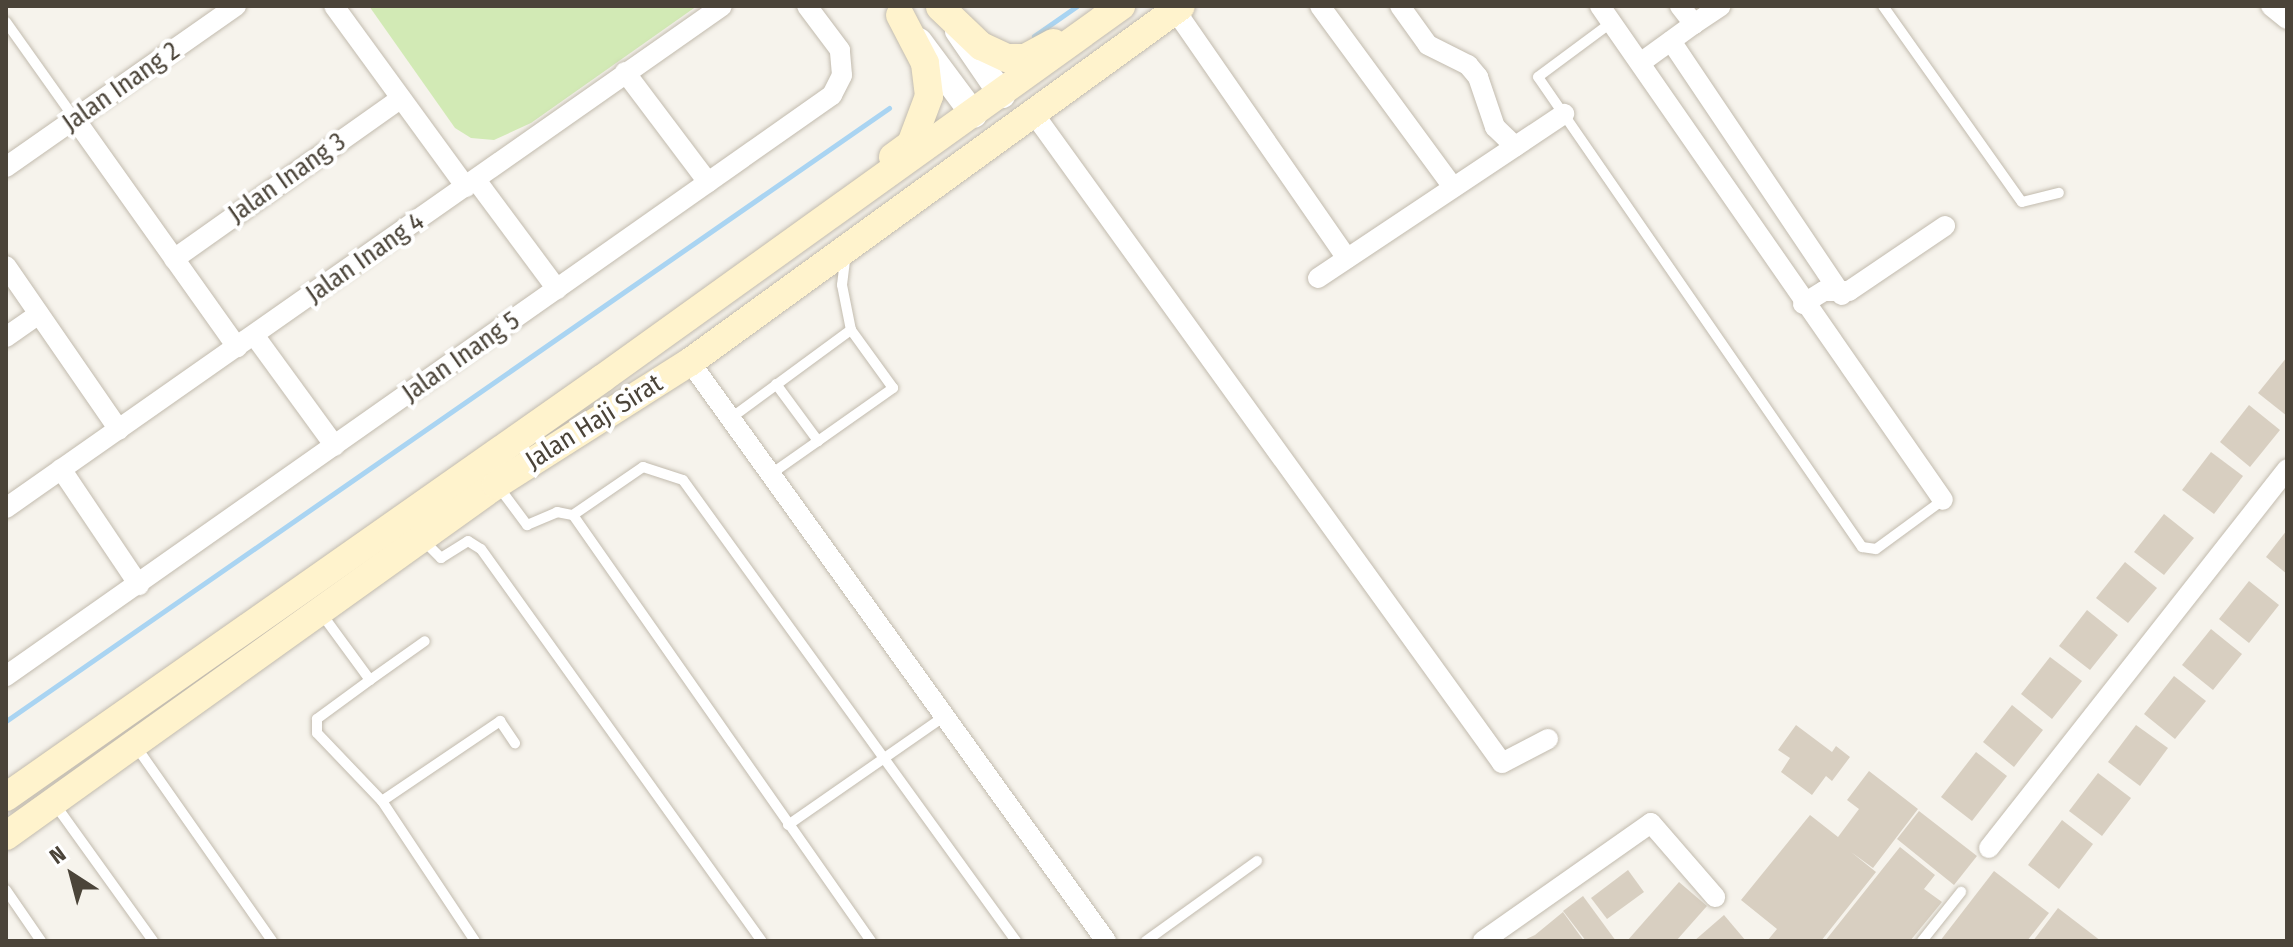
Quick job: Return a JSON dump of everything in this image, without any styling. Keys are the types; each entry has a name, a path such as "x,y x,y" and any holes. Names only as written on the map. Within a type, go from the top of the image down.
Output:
{"main road":[{"path":"940,6 981,46 1007,58 1025,58 1114,6"},
{"name":"Jalan Haji Sirat","path":"11,793 991,109 1121,6"},
{"path":"924,195 936,170 987,132 991,109 1016,111 1174,7"},
{"name":"Jalan Haji Sirat","path":"6,836 496,485 690,362 924,195 1174,7"},
{"path":"603,378 669,321 911,144 929,96 925,63 896,10"}],"street":[{"name":"Jalan Inang 2","path":"6,167 236,6"},
{"path":"334,6 401,98 557,289"},
{"name":"Jalan Inang 4","path":"6,508 722,6"},
{"name":"Jalan Inang 5","path":"6,676 832,95 842,75 840,50 807,6"},
{"path":"940,6 991,109"},
{"path":"1320,6 1453,187"},
{"path":"1400,6 1428,45 1468,65 1478,77 1495,127 1515,146"},
{"path":"1680,6 1694,24"},
{"path":"1643,61 1721,6"},
{"path":"2271,6 2287,19"},
{"path":"1174,7 1347,258"},
{"path":"896,10 991,109"},
{"path":"1606,14 1643,61 1803,304 1943,500"},
{"path":"1671,41 1842,295"},
{"path":"625,72 708,182"},
{"name":"Jalan Inang 3","path":"174,259 401,98"},
{"path":"1034,114 1502,763 1548,739"},
{"path":"1318,278 1564,114"},
{"path":"75,119 174,259 335,446"},
{"path":"1803,304 1824,291 1842,295 1945,226"},
{"path":"6,266 119,430"},
{"path":"6,337 39,314"},
{"path":"690,362 1106,941"},
{"path":"61,469 139,585"},
{"path":"1989,848 2287,469"},
{"path":"1483,941 1651,823 1715,897"}],"lane":[{"path":"1883,6 2022,202 2059,193"},
{"path":"1606,14 1538,77 1862,547 1876,549 1943,500"},
{"path":"6,22 75,119"},
{"path":"771,474 893,388 851,330 842,285 846,250"},
{"path":"731,418 851,330"},
{"path":"776,384 818,441"},
{"path":"573,515 643,467 683,480 1016,941"},
{"path":"496,485 527,525 557,512 573,515 871,941"},
{"path":"421,538 441,558 468,541 481,549 762,941"},
{"path":"319,611 370,680"},
{"path":"425,641 370,680 316,725 382,801 475,941"},
{"path":"788,825 883,755 945,716"},
{"path":"382,801 500,721 515,743"},
{"path":"134,743 272,941"},
{"path":"53,801 153,941"},
{"path":"1146,941 1257,861"},
{"path":"6,890 41,941"},
{"path":"1922,941 1961,892"}],"green space":[{"path":"369,6 697,6 531,123 494,140 471,138 455,128"}],"building":[{"path":"2287,357 2287,416 2258,393"},
{"path":"2249,405 2280,430 2250,467 2220,442"},
{"path":"2211,452 2243,476 2214,514 2182,490"},
{"path":"2164,514 2194,538 2164,575 2134,552"},
{"path":"2287,530 2287,574 2266,557"},
{"path":"2125,562 2157,588 2128,623 2096,598"},
{"path":"2249,581 2279,605 2249,643 2219,619"},
{"path":"2087,610 2118,635 2090,670 2059,646"},
{"path":"2211,629 2242,654 2213,690 2182,665"},
{"path":"2050,657 2082,681 2052,719 2021,694"},
{"path":"2174,676 2206,701 2175,739 2144,714"},
{"path":"2012,705 2043,730 2014,767 1983,742"},
{"path":"1796,725 1832,752 1836,746 1850,757 1832,781 1826,776 1812,795 1781,772 1790,758 1778,750"},
{"path":"2136,725 2168,748 2140,786 2108,762"},
{"path":"1976,752 2007,776 1972,821 1941,797"},
{"path":"1869,771 1918,809 1873,868 1851,852 1876,872 1821,941 1767,941 1777,929 1741,900 1810,815 1838,837 1859,809 1847,800"},
{"path":"2098,773 2131,798 2102,836 2069,811"},
{"path":"1919,811 1977,856 1954,885 1897,839"},
{"path":"2062,820 2093,844 2059,889 2028,865"},
{"path":"1900,847 1935,875 1924,889 1942,902 1910,941 1825,941"},
{"path":"1628,870 1644,892 1607,919 1591,898"},
{"path":"1994,871 2049,913 2027,941 1940,941"},
{"path":"1679,882 1707,906 1676,941 1627,941"},
{"path":"1583,896 1616,941 1586,941 1563,911"},
{"path":"2058,908 2101,941 2033,941"},
{"path":"1563,912 1584,941 1522,941 1535,935"},
{"path":"1724,915 1746,941 1694,941"}],"waterway":[{"path":"1034,36 1077,6"},
{"path":"6,721 889,108"}]}
